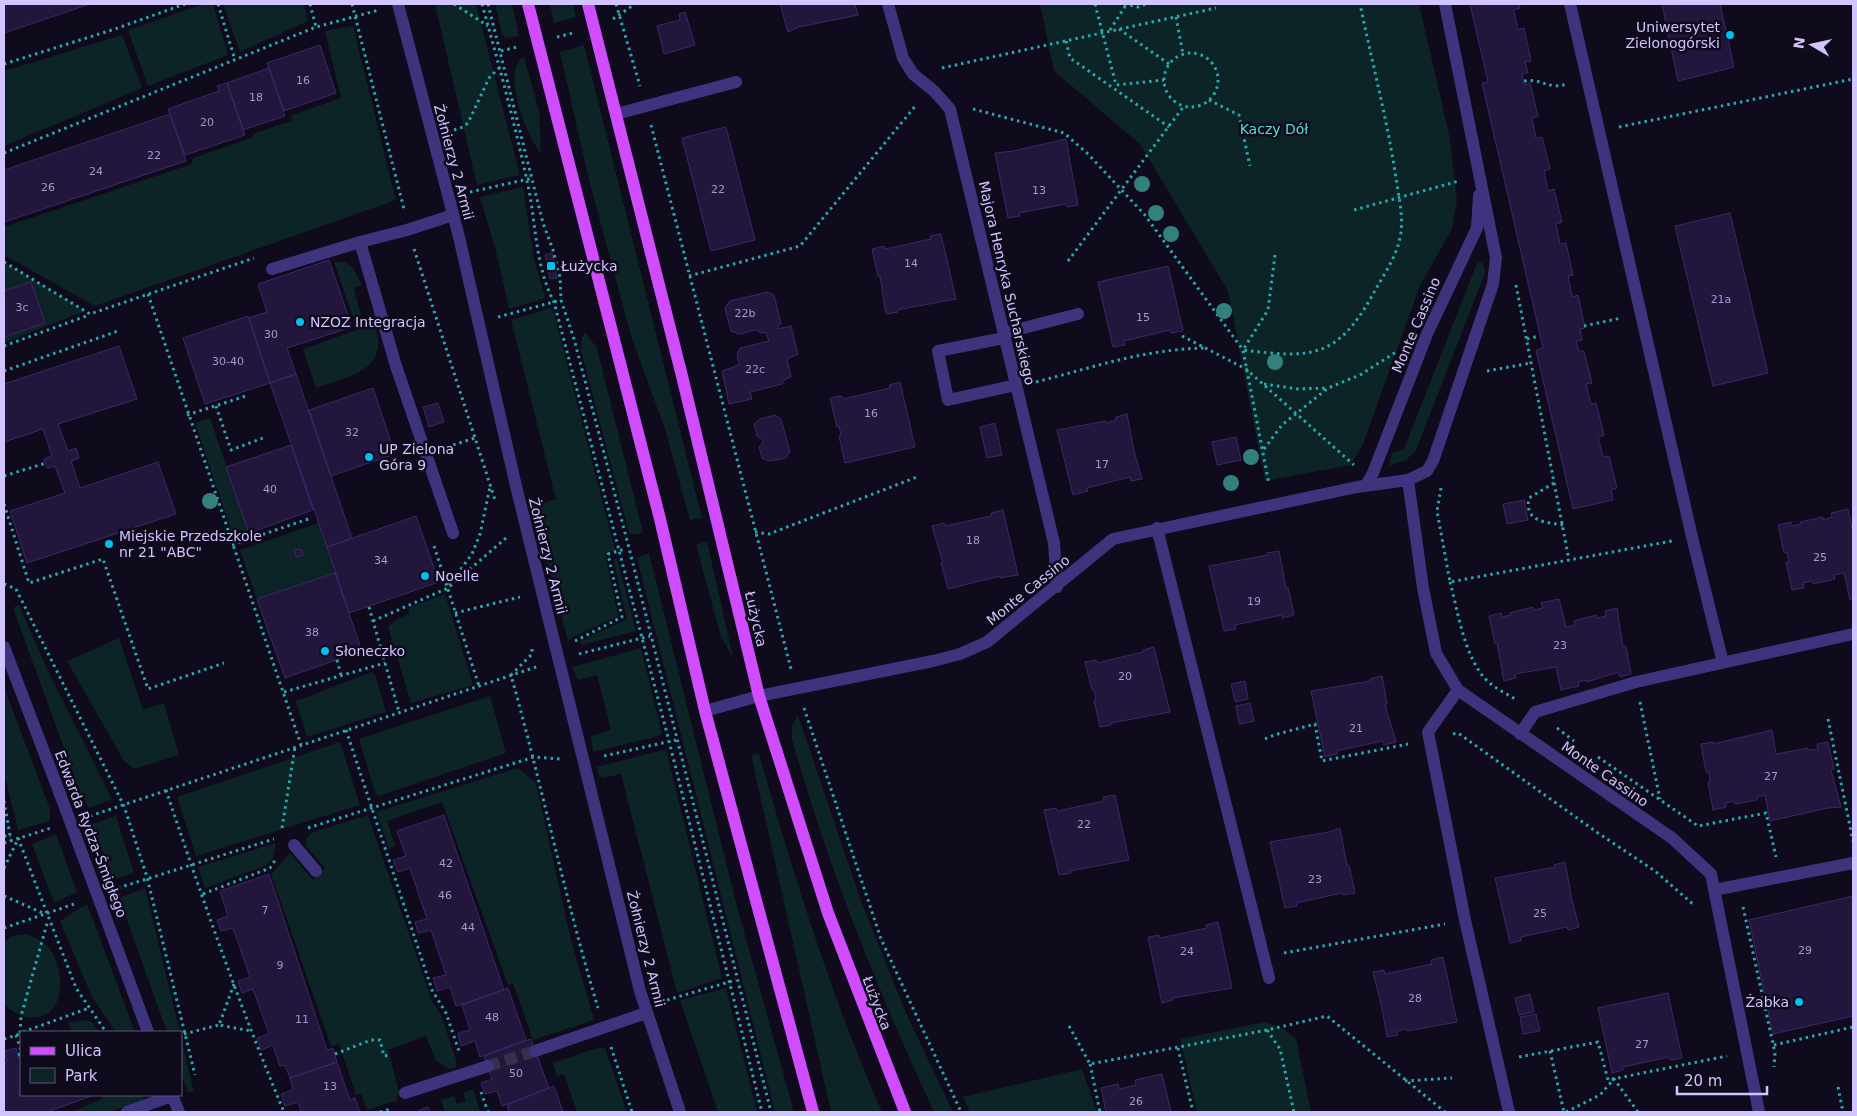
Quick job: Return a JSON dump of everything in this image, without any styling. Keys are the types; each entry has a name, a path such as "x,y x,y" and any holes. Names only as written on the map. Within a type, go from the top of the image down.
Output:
{"main road":[{"path":"528,4 660,519 705,711 813,1112"},
{"name":"Łużycka","path":"588,4 682,376 759,696 828,913 905,1112"}],"street":[{"name":"Żołnierzy 2 Armii","path":"398,4 453,215 558,660 645,1010 680,1112"},
{"name":"Majora Henryka Sucharskiego","path":"888,4 903,58 913,74 934,91 950,109 1054,543 1057,587"},
{"name":"Monte Cassino","path":"705,711 759,696 960,654 987,642 1057,587 1113,539 1157,528 1366,485 1412,479 1426,470 1433,461 1493,284 1496,258 1481,175 1445,4"},
{"path":"1570,4 1692,537 1723,663"},
{"path":"616,114 736,82"},
{"name":"Monte Cassino","path":"1366,485 1373,473 1427,334 1477,228 1481,175"},
{"path":"272,269 453,215"},
{"path":"360,242 396,366 453,533"},
{"path":"1016,385 948,400 938,351 1078,314"},
{"name":"Monte Cassino","path":"1412,479 1423,588 1436,653 1458,690 1672,838 1711,874 1759,1112"},
{"path":"1157,528 1269,978"},
{"path":"1520,734 1535,712 1636,682 1853,634"},
{"name":"Edwarda Rydza-Śmigłego","path":"4,647 148,1031"},
{"path":"1458,690 1428,732 1465,920 1509,1112"},
{"path":"294,845 316,870"},
{"path":"1714,890 1853,863"},
{"path":"535,1051 604,1027 645,1010"},
{"path":"405,1092 488,1066"},
{"path":"127,1112 169,1096"},
{"path":"172,1096 179,1112"}],"path":[{"path":"4,64 116,29 185,4"},
{"path":"218,4 235,60"},
{"path":"310,4 316,27"},
{"path":"352,4 403,203 407,230 495,503"},
{"path":"454,4 495,30"},
{"path":"482,4 526,179 534,215 537,245 548,291 554,302 620,551 762,1112"},
{"path":"488,4 560,277 561,300 574,339 771,1112"},
{"path":"616,4 646,106 785,651 881,939 961,1112"},
{"path":"620,17 635,4"},
{"path":"1095,4 1116,85"},
{"path":"1110,31 1125,4 1138,7 1146,4"},
{"path":"1242,350 1286,355 1314,353 1328,348 1363,311 1396,252 1400,241 1402,219 1391,145 1360,4"},
{"path":"690,276 800,246 917,106 913,74 1216,8"},
{"path":"4,153 316,27 355,16"},
{"path":"1176,17 1183,54"},
{"path":"1119,29 1169,64"},
{"path":"554,38 581,31"},
{"path":"1066,41 1070,58 1168,127"},
{"path":"501,51 523,46"},
{"path":"1183,54 1201,54 1215,66 1218,84 1210,100 1193,107 1184,106 1170,96 1164,80 1169,64 1183,54"},
{"path":"432,137 463,127 468,123 489,78 504,63"},
{"path":"1524,81 1534,80 1554,88 1588,79"},
{"path":"1600,131 1853,79"},
{"path":"1112,89 1116,85 1164,80"},
{"path":"1210,100 1238,116 1250,166"},
{"path":"948,107 959,105 1064,134 1088,154 1144,214 1242,350 1271,484 1262,486"},
{"path":"1068,261 1184,106"},
{"path":"494,187 533,178"},
{"path":"1354,210 1459,181"},
{"path":"1242,350 1268,310 1276,255"},
{"path":"4,346 90,314 260,256"},
{"path":"4,262 90,314"},
{"path":"1513,294 1515,277 1569,560"},
{"path":"148,294 187,415 301,745"},
{"path":"478,323 561,300"},
{"path":"1584,326 1641,314"},
{"path":"4,371 118,331"},
{"path":"1264,449 1282,425 1328,388 1360,375 1427,334"},
{"path":"1182,336 1246,369 1355,466 1346,468"},
{"path":"1527,339 1540,336"},
{"path":"1016,385 1038,381 1120,358 1181,348 1207,348"},
{"path":"1485,364 1481,372 1531,363"},
{"path":"1263,384 1298,389 1328,388"},
{"path":"187,415 246,396"},
{"path":"216,406 231,450 263,438"},
{"path":"454,445 475,438"},
{"path":"4,476 46,463"},
{"path":"755,532 769,534 917,477"},
{"path":"1554,483 1529,498 1527,505 1531,517 1537,521 1563,526"},
{"path":"1441,485 1437,510 1450,582 1468,647 1482,675 1494,686 1535,712 1580,745"},
{"path":"4,504 29,583 103,559 148,689 224,663"},
{"path":"232,545 311,518"},
{"path":"503,530 508,546"},
{"path":"1450,582 1692,537"},
{"path":"373,621 448,588 506,538"},
{"path":"433,542 479,686"},
{"path":"576,655 574,642 622,617 608,554 625,549"},
{"path":"4,584 16,589 20,595 124,806 147,877 195,1075"},
{"path":"519,588 523,605"},
{"path":"456,613 521,597"},
{"path":"370,607 398,712"},
{"path":"583,654 650,636"},
{"path":"511,675 532,654 532,646"},
{"path":"337,660 341,675"},
{"path":"82,818 124,806 166,790 558,660"},
{"path":"284,692 385,663"},
{"path":"511,675 534,757 577,939 632,1112"},
{"path":"1636,682 1660,800"},
{"path":"1828,719 1853,842 1843,844"},
{"path":"1265,739 1274,734 1315,724 1322,761 1402,746"},
{"path":"346,730 432,990 446,1012 466,1073"},
{"path":"1429,739 1458,733 1598,833 1655,871 1695,906 1697,915"},
{"path":"605,756 676,740"},
{"path":"281,837 295,747"},
{"path":"1596,756 1698,826 1766,813 1777,858"},
{"path":"166,790 234,983 284,1112"},
{"path":"4,801 11,840"},
{"path":"4,843 56,826"},
{"path":"4,836 11,836"},
{"path":"4,868 18,838"},
{"path":"18,838 48,920 76,988 105,1031"},
{"path":"203,894 270,868 276,860 278,852"},
{"path":"1738,885 1776,1053 1773,1071"},
{"path":"4,896 46,914"},
{"path":"20,1031 21,1016 48,920"},
{"path":"1264,957 1465,920"},
{"path":"645,1010 728,981 736,980"},
{"path":"219,1025 234,983"},
{"path":"26,1031 89,1008"},
{"path":"1090,1064 1267,1030 1327,1016 1445,1112"},
{"path":"184,1034 219,1025 252,1031"},
{"path":"1069,1026 1090,1064 1100,1112"},
{"path":"1774,1045 1853,1027"},
{"path":"1267,1030 1280,1049 1294,1112"},
{"path":"4,1039 20,1033"},
{"path":"335,1054 371,1040 380,1040 384,1056 388,1055"},
{"path":"1498,1062 1598,1042 1608,1080 1728,1056"},
{"path":"1726,1046 1730,1065"},
{"path":"1178,1048 1193,1112"},
{"path":"1550,1051 1565,1112 1600,1095 1614,1079"},
{"path":"1405,1081 1452,1078"},
{"path":"1614,1079 1638,1112"},
{"path":"1838,1087 1843,1112"},
{"path":"380,1112 390,1110"}],"green space":[{"path":"204,4 213,4 228,55 148,86 128,30"},
{"path":"223,4 304,4 308,21 240,52"},
{"path":"435,4 476,4 520,175 477,185"},
{"path":"495,4 512,4 519,36 506,38 502,34"},
{"path":"550,4 573,4 576,17 554,23"},
{"name":"Kaczy Dół","path":"1040,4 1419,4 1450,139 1457,200 1452,229 1420,286 1363,444 1351,465 1265,481 1228,291 1140,144 1054,71"},
{"path":"353,26 396,200 95,306 4,255 4,227 192,164 193,158 251,138 255,133 291,121 292,115 341,98 325,31"},
{"path":"122,35 142,88 4,146 4,71"},
{"path":"584,45 702,518 690,520 665,429 631,336 588,176 560,52"},
{"path":"524,57 539,111 541,153 529,134 518,104 515,89 517,64"},
{"path":"523,187 534,259 545,297 509,309 497,255 480,197"},
{"path":"4,262 85,311 4,343"},
{"path":"334,262 345,262 353,268 362,285 354,288 362,319 371,317 373,321 356,327"},
{"path":"1477,263 1483,263 1485,273 1416,450 1406,460 1389,466 1392,453 1404,449"},
{"path":"551,308 554,313 615,550 605,553 618,616 569,639 570,648 533,506 556,499 511,320"},
{"path":"374,324 378,339 377,352 373,361 354,375 316,388 303,349"},
{"path":"585,332 597,348 643,532 637,535 629,533 581,351 582,337"},
{"path":"210,418 249,533 234,538 195,423"},
{"path":"319,523 335,573 257,599 240,550"},
{"path":"707,541 733,657 721,637 696,545"},
{"path":"649,553 735,899 794,1112 775,1112 637,558"},
{"path":"617,558 636,631 581,645 581,641 627,619 613,560"},
{"path":"445,594 473,685 411,703 388,627 397,619 409,614 409,608"},
{"path":"19,605 47,669 112,799 89,808 80,792 13,608"},
{"path":"119,638 143,710 164,703 179,755 134,769 124,761 67,661"},
{"path":"641,648 662,734 593,752 591,736 611,730 597,675 578,680 572,667"},
{"path":"372,672 376,677 386,712 307,737 296,701"},
{"path":"4,687 50,809 50,821 18,830 4,773"},
{"path":"490,696 506,753 379,796 375,793 359,739"},
{"path":"798,715 860,898 906,1013 953,1112 934,1112 874,975 838,882 806,787 792,739 792,725"},
{"path":"340,742 360,805 196,856 177,797"},
{"path":"666,749 722,978 677,993 621,774 603,778 599,776 597,767"},
{"path":"759,754 814,935 846,1024 882,1112 831,1112 751,755"},
{"path":"518,768 536,783 571,940 594,1020 533,1040 513,983 508,985 442,802 387,821 395,846 389,848 376,812"},
{"path":"368,815 432,1001 441,1015 457,1063 455,1068 450,1069 436,1061 426,1036 388,1050 400,1095 396,1096 398,1100 367,1110 361,1094 356,1095 339,1044 331,1046 271,874 290,853 313,880 325,868 306,846 306,839 313,832"},
{"path":"116,816 134,873 113,880 92,824"},
{"path":"56,834 77,892 54,903 32,844"},
{"path":"276,843 273,859 265,866 205,888 198,867"},
{"path":"145,888 180,1031 167,1031 119,898"},
{"path":"87,904 135,1031 115,1031 92,997 60,921"},
{"path":"26,934 38,939 49,948 56,960 60,975 60,990 56,1004 51,1011 37,1017 23,1016 4,1003 4,942 12,936"},
{"path":"726,988 757,1112 718,1112 680,1000"},
{"path":"84,1020 92,1022 98,1031 72,1031 68,1023"},
{"path":"1265,1022 1284,1029 1296,1039 1311,1112 1197,1112 1180,1039"},
{"path":"182,1041 194,1092 188,1092 182,1076"},
{"path":"600,1047 605,1048 627,1112 577,1112 564,1074 557,1076 553,1063"},
{"path":"1082,1069 1097,1112 970,1112 963,1097"},
{"path":"473,1089 480,1111 445,1112 441,1100 454,1096 457,1104 466,1101 463,1093"},
{"path":"102,1096 142,1096 144,1098 141,1101 109,1112 72,1112 103,1098"}],"building":[{"path":"4,4 90,4 4,33"},
{"path":"780,4 855,4 858,15 799,27 788,32"},
{"path":"1470,4 1519,4 1520,8 1514,10 1518,30 1524,28 1531,61 1525,62 1528,73 1522,74 1524,85 1530,83 1538,116 1532,118 1536,138 1542,137 1550,169 1544,171 1548,191 1554,189 1562,222 1556,224 1560,244 1566,243 1573,275 1568,276 1572,297 1578,295 1585,328 1580,329 1582,340 1576,341 1579,351 1584,351 1592,383 1586,384 1591,404 1596,403 1604,435 1598,437 1603,457 1609,456 1617,488 1611,490 1613,500 1573,509 1536,350 1543,348 1482,83 1488,82"},
{"path":"1662,4 1720,4 1734,67 1678,81"},
{"path":"685,12 695,45 664,54 657,26 680,20 679,14"},
{"path":"320,45 336,93 284,111 267,63"},
{"path":"269,68 285,116 243,130 227,83"},
{"path":"227,83 245,135 185,155 168,109 219,91 217,86"},
{"path":"170,114 186,161 4,222 4,170"},
{"path":"726,127 755,240 711,251 682,138"},
{"path":"1066,139 1078,205 1067,207 1066,204 1019,213 1020,216 1008,218 995,153 1013,151"},
{"path":"1730,213 1768,373 1713,386 1675,226"},
{"path":"941,234 956,299 897,310 898,312 886,314 880,276 878,276 872,249 884,246 885,249 931,239 930,236"},
{"path":"552,253 557,278 550,279 545,255"},
{"name":"NZOZ Integracja","path":"329,260 352,327 287,348 296,374 270,383 249,318 267,312 258,284"},
{"path":"1168,266 1183,331 1171,333 1170,330 1124,341 1125,345 1113,347 1098,282"},
{"path":"31,282 45,323 4,337 4,291"},
{"path":"768,292 774,295 781,323 777,329 791,326 798,354 787,359 791,377 785,379 782,384 750,392 752,399 729,404 722,371 739,365 737,354 740,348 769,341 766,332 761,333 755,330 739,334 731,331 725,308 730,301"},
{"path":"248,316 270,383 205,404 183,338"},
{"path":"119,346 137,399 58,424 68,451 76,448 79,458 71,461 80,488 158,462 176,514 27,563 10,511 65,493 55,466 47,468 44,459 52,456 43,429 4,442 4,384"},
{"path":"296,374 352,538 327,547 270,383"},
{"path":"900,382 915,447 845,463 839,436 841,435 839,426 837,427 830,398 842,396 843,399 890,388 889,385"},
{"path":"373,388 395,454 331,476 309,410"},
{"path":"438,403 444,422 429,427 423,407"},
{"path":"1127,414 1142,479 1131,481 1130,477 1087,488 1088,491 1073,495 1057,430 1106,421 1106,423 1116,420 1116,417"},
{"path":"775,415 781,419 790,452 786,458 769,461 762,458 759,447 764,441 757,436 754,424 760,419"},
{"path":"995,423 1002,455 987,458 980,427"},
{"path":"1236,437 1241,460 1217,465 1212,442"},
{"path":"291,445 313,510 249,533 226,467"},
{"path":"1524,500 1528,520 1507,524 1503,504"},
{"path":"1848,509 1853,532 1853,599 1850,600 1844,573 1834,575 1835,579 1813,584 1812,581 1803,583 1804,588 1792,590 1786,562 1789,562 1787,552 1784,553 1778,525 1791,522 1792,526 1801,524 1800,522 1823,517 1823,520 1832,517 1831,513"},
{"path":"1003,510 1018,575 1000,578 1000,576 948,589 941,563 943,563 932,526 944,523 945,526 991,516 991,513"},
{"path":"416,516 439,582 349,613 327,547"},
{"path":"301,549 303,555 296,557 294,550"},
{"path":"1279,551 1286,588 1288,587 1294,615 1282,618 1282,615 1235,625 1236,629 1224,631 1209,566 1268,555 1267,553"},
{"path":"335,573 362,651 285,678 257,599"},
{"path":"1559,599 1566,627 1575,625 1574,621 1596,615 1597,618 1606,616 1605,611 1617,608 1623,647 1626,646 1631,674 1620,677 1618,672 1587,682 1587,680 1578,682 1579,686 1561,690 1556,667 1515,674 1516,678 1504,681 1497,643 1495,644 1489,616 1501,613 1502,617 1533,607 1534,610 1543,608 1541,603"},
{"path":"1154,647 1170,712 1111,723 1111,725 1100,727 1094,700 1096,699 1094,690 1092,690 1085,662 1096,660 1097,663 1143,652 1143,650"},
{"path":"1382,676 1387,704 1385,705 1396,742 1384,745 1383,741 1336,751 1337,754 1325,757 1311,691 1370,681 1370,679"},
{"path":"1245,681 1248,699 1235,702 1231,684"},
{"path":"1250,703 1254,721 1239,724 1236,706"},
{"path":"1772,730 1776,754 1808,748 1808,750 1818,749 1817,744 1828,742 1834,769 1831,770 1841,807 1828,808 1770,821 1765,795 1757,797 1757,800 1735,804 1734,801 1726,803 1726,807 1713,810 1708,782 1710,781 1709,772 1706,772 1701,744 1713,742 1713,744"},
{"path":"1115,795 1129,860 1070,871 1071,873 1059,875 1044,810 1056,808 1057,811 1104,801 1103,797"},
{"path":"444,815 504,990 456,1006 450,987 437,991 433,978 446,975 431,930 418,933 415,922 427,919 410,868 398,872 393,860 406,856 397,831"},
{"path":"1340,828 1347,866 1349,865 1355,893 1343,895 1342,893 1296,903 1297,906 1285,908 1270,842 1329,832"},
{"path":"1565,862 1579,927 1568,930 1567,927 1521,937 1521,941 1510,943 1495,878 1555,867 1554,865"},
{"path":"269,874 327,1050 333,1048 337,1062 290,1078 285,1065 280,1066 273,1045 261,1050 257,1038 269,1034 253,989 242,993 238,981 250,977 233,928 221,931 217,920 228,916 220,891"},
{"path":"1853,896 1853,1016 1773,1034 1749,920"},
{"path":"1218,922 1232,988 1173,998 1173,1000 1162,1003 1148,937 1159,935 1160,938 1207,928 1206,925"},
{"path":"1443,957 1457,1022 1397,1031 1398,1035 1387,1037 1373,972 1384,970 1385,974 1432,964 1431,960"},
{"path":"508,988 526,1040 480,1057 475,1041 461,1046 458,1033 470,1030 462,1005"},
{"path":"1668,993 1682,1058 1670,1060 1669,1057 1623,1067 1623,1070 1612,1073 1598,1008"},
{"path":"1530,994 1534,1012 1519,1015 1515,998"},
{"path":"1536,1014 1540,1031 1523,1034 1520,1017"},
{"path":"531,1039 549,1088 502,1106 497,1091 485,1094 481,1083 492,1079 484,1056"},
{"path":"16,1048 20,1058 20,1096 91,1096 47,1112 4,1112 4,1064 7,1062 4,1051"},
{"path":"337,1062 350,1100 355,1098 360,1112 301,1112 298,1102 285,1106 281,1094 293,1090 290,1078"},
{"path":"1162,1074 1171,1112 1106,1112 1101,1088 1118,1084 1119,1089 1136,1085 1135,1080"},
{"path":"554,1086 563,1112 509,1112 507,1105"},
{"path":"428,1107 430,1112 415,1112"}],"tunnel":[{"path":"488,1066 535,1051"}],"place":[{"name":"Uniwersytet Zielonogórski","path":"1730,35"},
{"name":"Łużycka","path":"551,266"},
{"name":"NZOZ Integracja","path":"300,322"},
{"name":"UP Zielona Góra 9","path":"369,457"},
{"name":"Miejskie Przedszkole nr 21 \"ABC\"","path":"109,544"},
{"name":"Noelle","path":"425,576"},
{"name":"Słoneczko","path":"325,651"},
{"name":"Żabka","path":"1799,1002"}]}
